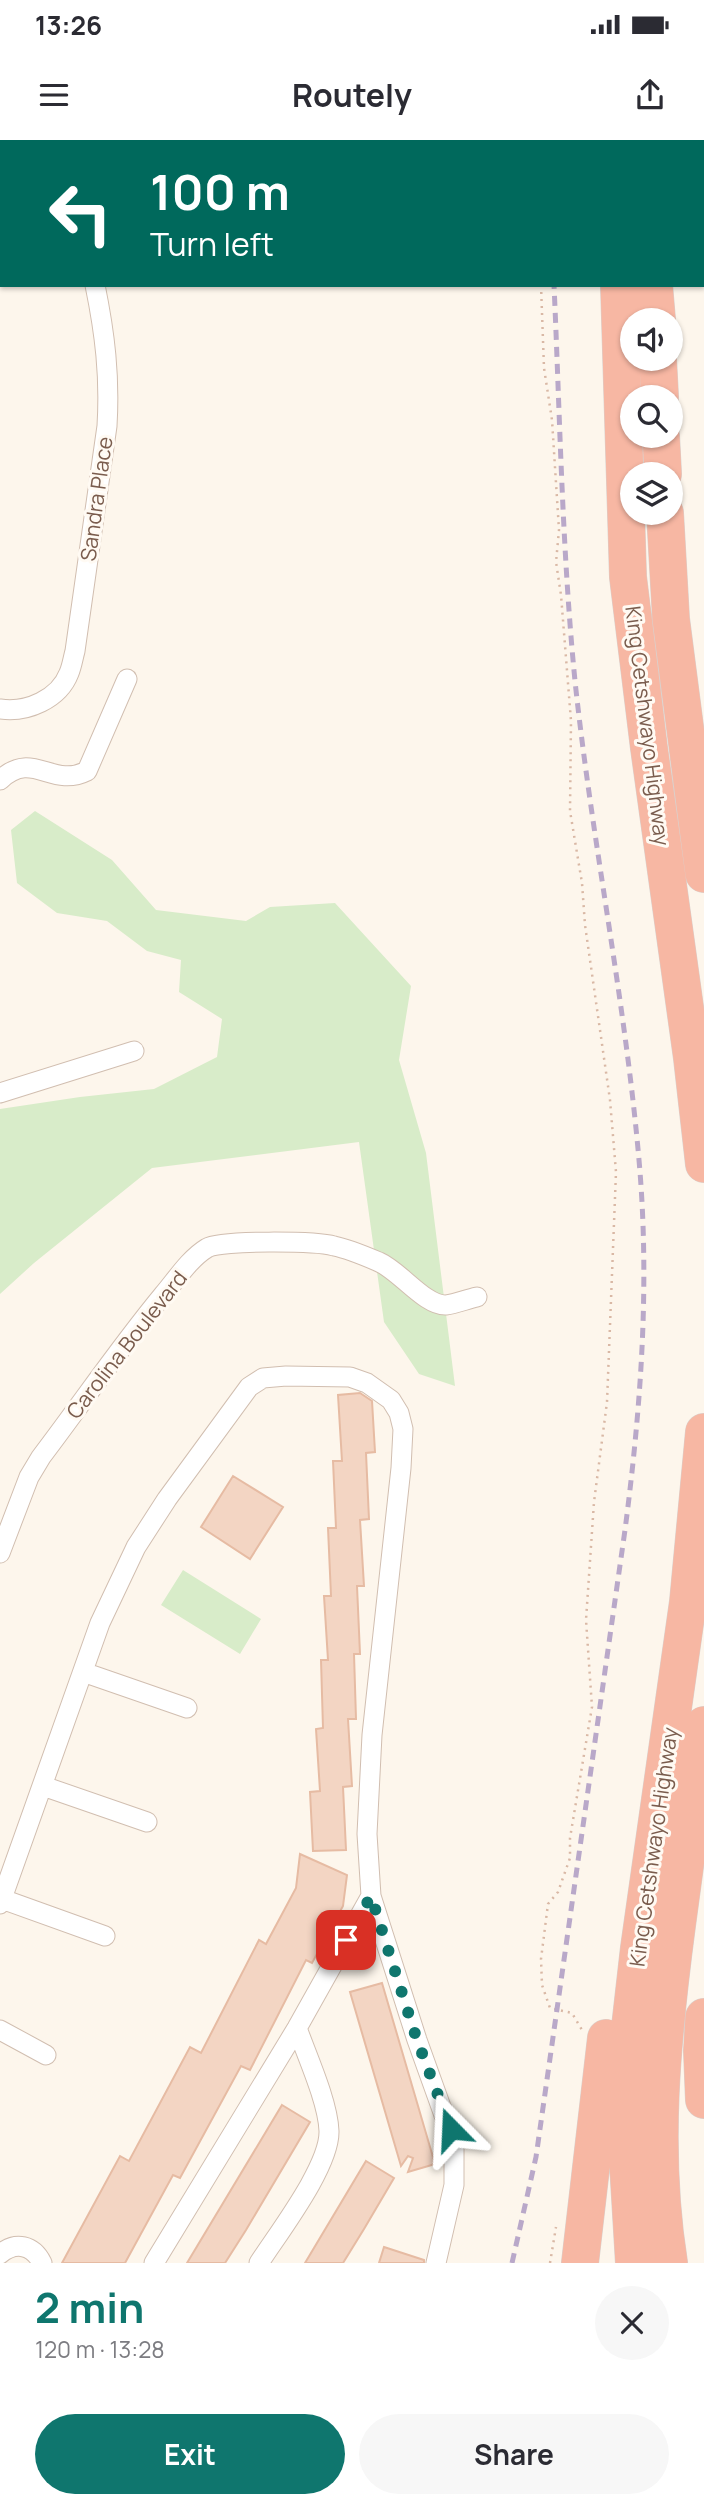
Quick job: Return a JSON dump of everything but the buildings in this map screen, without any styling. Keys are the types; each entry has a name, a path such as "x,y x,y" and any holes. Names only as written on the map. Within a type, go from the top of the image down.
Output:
{"highway":[{"name":"King Cetshwayo Highway","path":"620,287 626,529 634,630 704,1164"},
{"path":"654,287 656,308"},
{"name":"King Cetshwayo Highway","path":"666,525 671,619 704,874"},
{"name":"King Cetshwayo Highway","path":"634,2263 625,2114 630,2027 688,1602 704,1432"},
{"path":"580,2263 622,1921 673,1626 693,1534"},
{"name":"King Cetshwayo Highway","path":"668,2263 661,2199 659,2098 663,2032 704,1725"},
{"path":"704,2017 704,2100"}],"street":[{"name":"Sandra Place","path":"0,709 16,710 44,702 60,688 69,674 75,651 107,426 108,363 94,287"},
{"path":"0,780 9,772 23,767 72,778 87,771 127,679"},
{"path":"0,1093 135,1051"},
{"name":"Carolina Boulevard","path":"0,1553 29,1477 41,1457 140,1323 207,1248 219,1245 294,1242 334,1245 396,1270 427,1298 438,1304 445,1305 477,1297"},
{"path":"105,1937 1,1902 100,1623 136,1547 167,1499 248,1387 263,1378 286,1376 350,1377 367,1382 391,1400 399,1413 403,1429 372,1735 367,1834 371,1896 417,2040 454,2143 454,2185 436,2263"},
{"path":"83,1672 187,1708"},
{"path":"43,1786 147,1822"},
{"path":"154,2263 297,2028 371,1896"},
{"path":"260,2263 313,2178 325,2155 329,2133 328,2117 297,2028"},
{"path":"0,2030 46,2055"},
{"path":"0,2254 14,2246 23,2246 38,2254 42,2263"}],"path":[{"path":"541,287 544,368 552,420 559,530 555,562 561,595 572,720 570,811 610,1100 616,1172 607,1402 596,1478 586,1620 592,1707 570,1838 570,1858 558,1892 548,1904 541,1959 542,1985 550,2008 572,2013 582,2030"}],"green space":[{"path":"35,811 112,860 156,910 246,921 270,907 335,903 411,986 399,1060 426,1153 455,1386 419,1374 384,1322 359,1142 152,1168 34,1263 0,1294 0,1109 154,1089 217,1057 222,1019 179,992 181,960 147,951 107,921 57,913 17,883 11,830"},
{"path":"183,1570 261,1619 240,1654 161,1605"}],"railway":[{"path":"512,2263 536,2157 625,1530 639,1392 644,1299 642,1206 633,1100 575,681 564,533 554,287"}],"route":[{"path":"346,1940 371,1896 417,2040 451,2129"}]}
